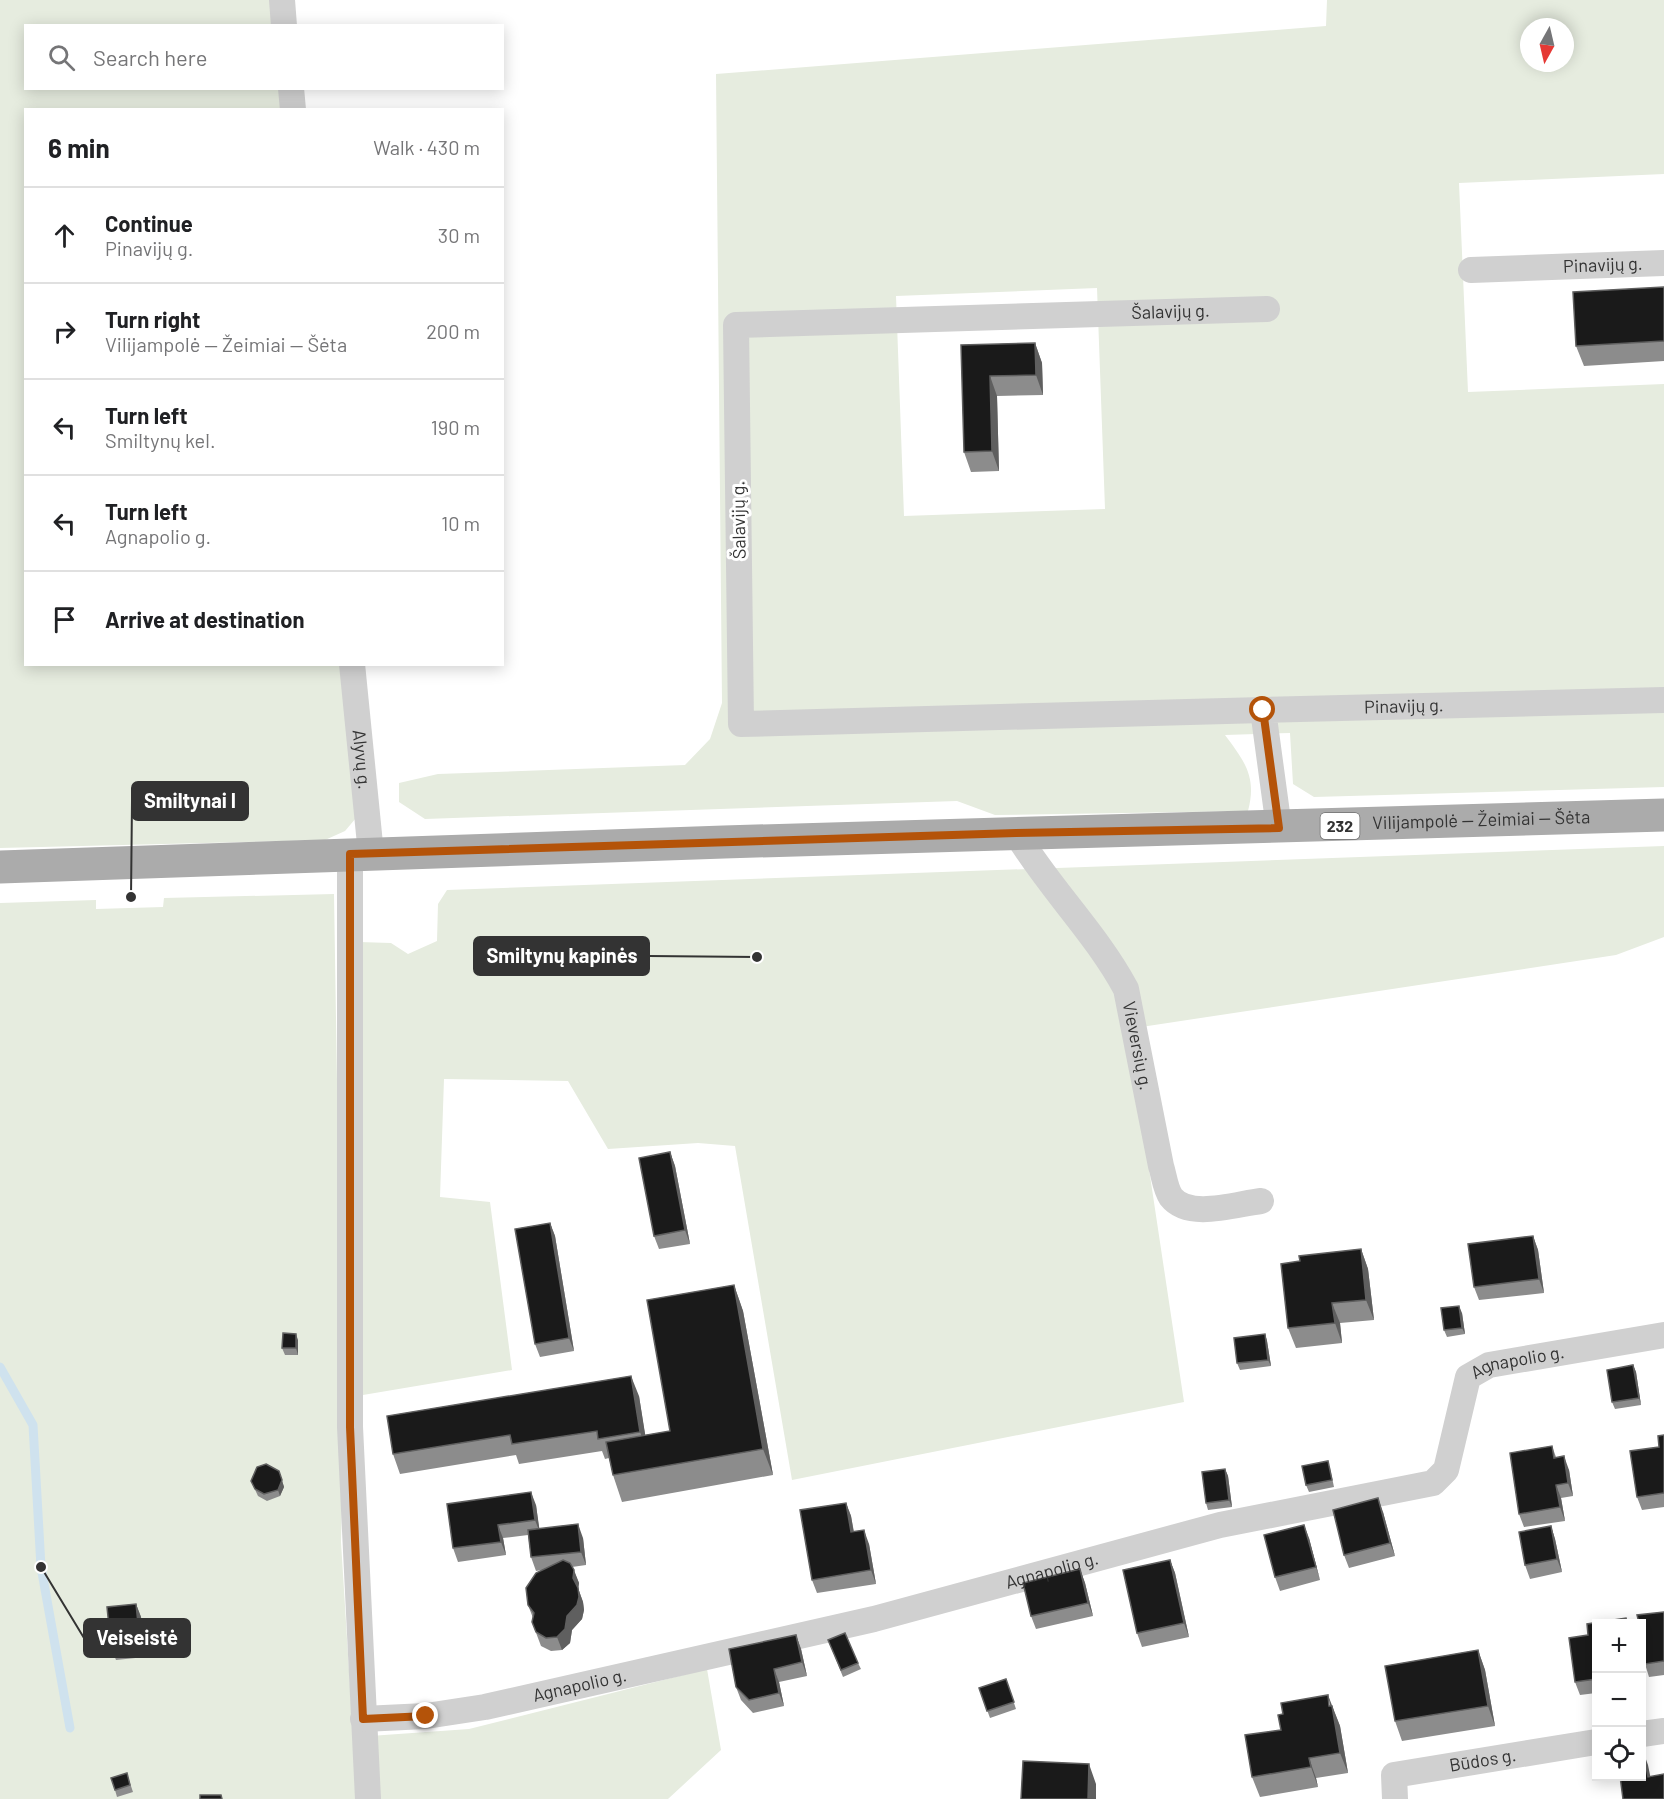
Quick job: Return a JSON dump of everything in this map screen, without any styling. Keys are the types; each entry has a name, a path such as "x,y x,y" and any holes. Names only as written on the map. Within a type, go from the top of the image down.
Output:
{"main road":[{"name":"Vilijampolė — Žeimiai — Šėta","path":"0,867 1016,833 1279,828 1664,815"}],"street":[{"path":"282,0 284,24"},
{"path":"291,90 293,108"},
{"name":"Pinavijų g.","path":"1471,270 1664,263"},
{"name":"Šalavijų g.","path":"1263,710 741,724 736,325 1267,309"},
{"name":"Alyvų g.","path":"352,666 361,854 350,1427 368,1799"},
{"name":"Pinavijų g.","path":"1263,710 1664,700"},
{"path":"1263,710 1279,828"},
{"name":"Vieversių g.","path":"1016,833 1036,867 1112,963 1126,989 1161,1166 1169,1194 1176,1202 1186,1207 1199,1209 1261,1201"},
{"name":"Agnapolio g.","path":"363,1719 426,1716 485,1707 874,1619 1220,1526 1433,1483 1446,1470 1468,1377 1489,1365 1664,1335"},
{"path":"1646,1733 1664,1731"},
{"name":"Būdos g.","path":"1395,1799 1394,1775 1592,1743"}],"shaded area":[{"path":"0,0 270,0 273,24 24,24 24,90 279,90 282,108 24,108 24,666 342,666 356,818 345,831 325,840 0,848"},
{"path":"1327,0 1664,0 1664,174 1459,183 1468,392 1664,384 1664,787 1314,797 1293,784 1290,733 1225,735 1238,753 1250,779 1248,811 995,815 957,801 425,819 399,802 399,783 438,774 685,765 710,739 722,703 716,74 1326,26","holes":["1097,288 1105,509 904,516 896,296"]},
{"path":"1664,846 1664,937 1616,955 1128,1029 1184,1402 792,1480 735,1146 698,1143 608,1149 568,1081 444,1079 440,1197 490,1202 512,1370 357,1396 359,942 391,943 408,954 437,941 438,904 447,890"},
{"path":"334,894 343,1453 341,1542 357,1799 0,1799 0,903 96,900 96,909 163,907 164,898"},
{"path":"707,1669 721,1750 668,1799 375,1799 370,1736 469,1729"}],"building":[{"path":"1664,287 1664,341 1576,346 1573,292"},
{"path":"1035,343 1036,375 990,376 992,451 964,452 961,345"},
{"path":"670,1152 685,1230 654,1236 639,1158"},
{"path":"550,1223 569,1338 535,1344 515,1229"},
{"path":"1533,1236 1539,1279 1474,1287 1468,1244"},
{"path":"1361,1249 1366,1300 1332,1303 1335,1323 1288,1328 1281,1264 1300,1261 1299,1256"},
{"path":"734,1285 763,1449 613,1475 606,1442 670,1431 647,1300"},
{"path":"1459,1306 1462,1328 1444,1330 1441,1308"},
{"path":"283,1333 296,1334 296,1348 282,1348"},
{"path":"1265,1334 1268,1360 1237,1363 1234,1338"},
{"path":"1633,1365 1639,1398 1612,1402 1607,1370"},
{"path":"631,1376 640,1432 598,1439 597,1431 512,1444 510,1435 393,1454 387,1416"},
{"path":"1664,1435 1664,1493 1637,1497 1630,1451 1659,1447 1658,1436"},
{"path":"1552,1446 1554,1458 1564,1456 1568,1483 1556,1485 1560,1507 1519,1514 1510,1453"},
{"path":"1328,1461 1332,1480 1306,1485 1302,1466"},
{"path":"266,1464 279,1471 282,1480 278,1490 264,1494 255,1489 251,1481 257,1467"},
{"path":"1225,1469 1229,1500 1206,1503 1202,1472"},
{"path":"531,1492 535,1520 498,1525 501,1542 453,1548 447,1504"},
{"path":"1378,1498 1390,1543 1344,1555 1333,1510"},
{"path":"846,1503 851,1532 864,1530 871,1570 812,1580 800,1510"},
{"path":"578,1524 581,1552 531,1557 528,1530"},
{"path":"1304,1525 1316,1567 1275,1577 1264,1535"},
{"path":"1551,1526 1557,1559 1525,1565 1519,1532"},
{"path":"563,1560 570,1563 574,1570 573,1578 579,1597 577,1605 567,1616 565,1629 557,1637 546,1638 536,1632 532,1622 534,1613 528,1605 526,1588 536,1573"},
{"path":"1170,1560 1184,1623 1137,1633 1123,1570"},
{"path":"1080,1569 1088,1603 1031,1616 1023,1583"},
{"path":"136,1604 140,1643 111,1647 107,1607"},
{"path":"1664,1612 1664,1661 1646,1664 1646,1619 1638,1619 1637,1615"},
{"path":"1592,1623 1592,1680 1575,1682 1569,1638 1588,1635 1587,1624"},
{"path":"845,1633 858,1663 841,1670 828,1640"},
{"path":"796,1635 802,1662 774,1669 779,1693 749,1700 736,1687 729,1649"},
{"path":"1478,1650 1488,1706 1395,1721 1385,1666"},
{"path":"1006,1679 1014,1702 987,1711 979,1688"},
{"path":"1328,1695 1340,1753 1309,1758 1311,1767 1252,1777 1245,1735 1281,1730 1278,1715 1283,1714 1281,1703"},
{"path":"1023,1761 1089,1764 1088,1799 1021,1799"},
{"path":"1646,1767 1648,1777 1664,1774 1664,1799 1623,1799 1621,1781 1646,1781"},
{"path":"127,1773 130,1785 115,1790 111,1778"},
{"path":"200,1795 221,1795 222,1799 200,1799"}],"waterway":[{"path":"0,1367 33,1425 41,1567 70,1728"}],"place":[{"name":"Smiltynai I","path":"131,897"},
{"name":"Smiltynų kapinės","path":"757,957"},
{"name":"Veiseistė","path":"41,1567"}],"route":[{"path":"426,1716 363,1719 350,1427 350,854 1016,833 1279,828 1263,710"}]}
